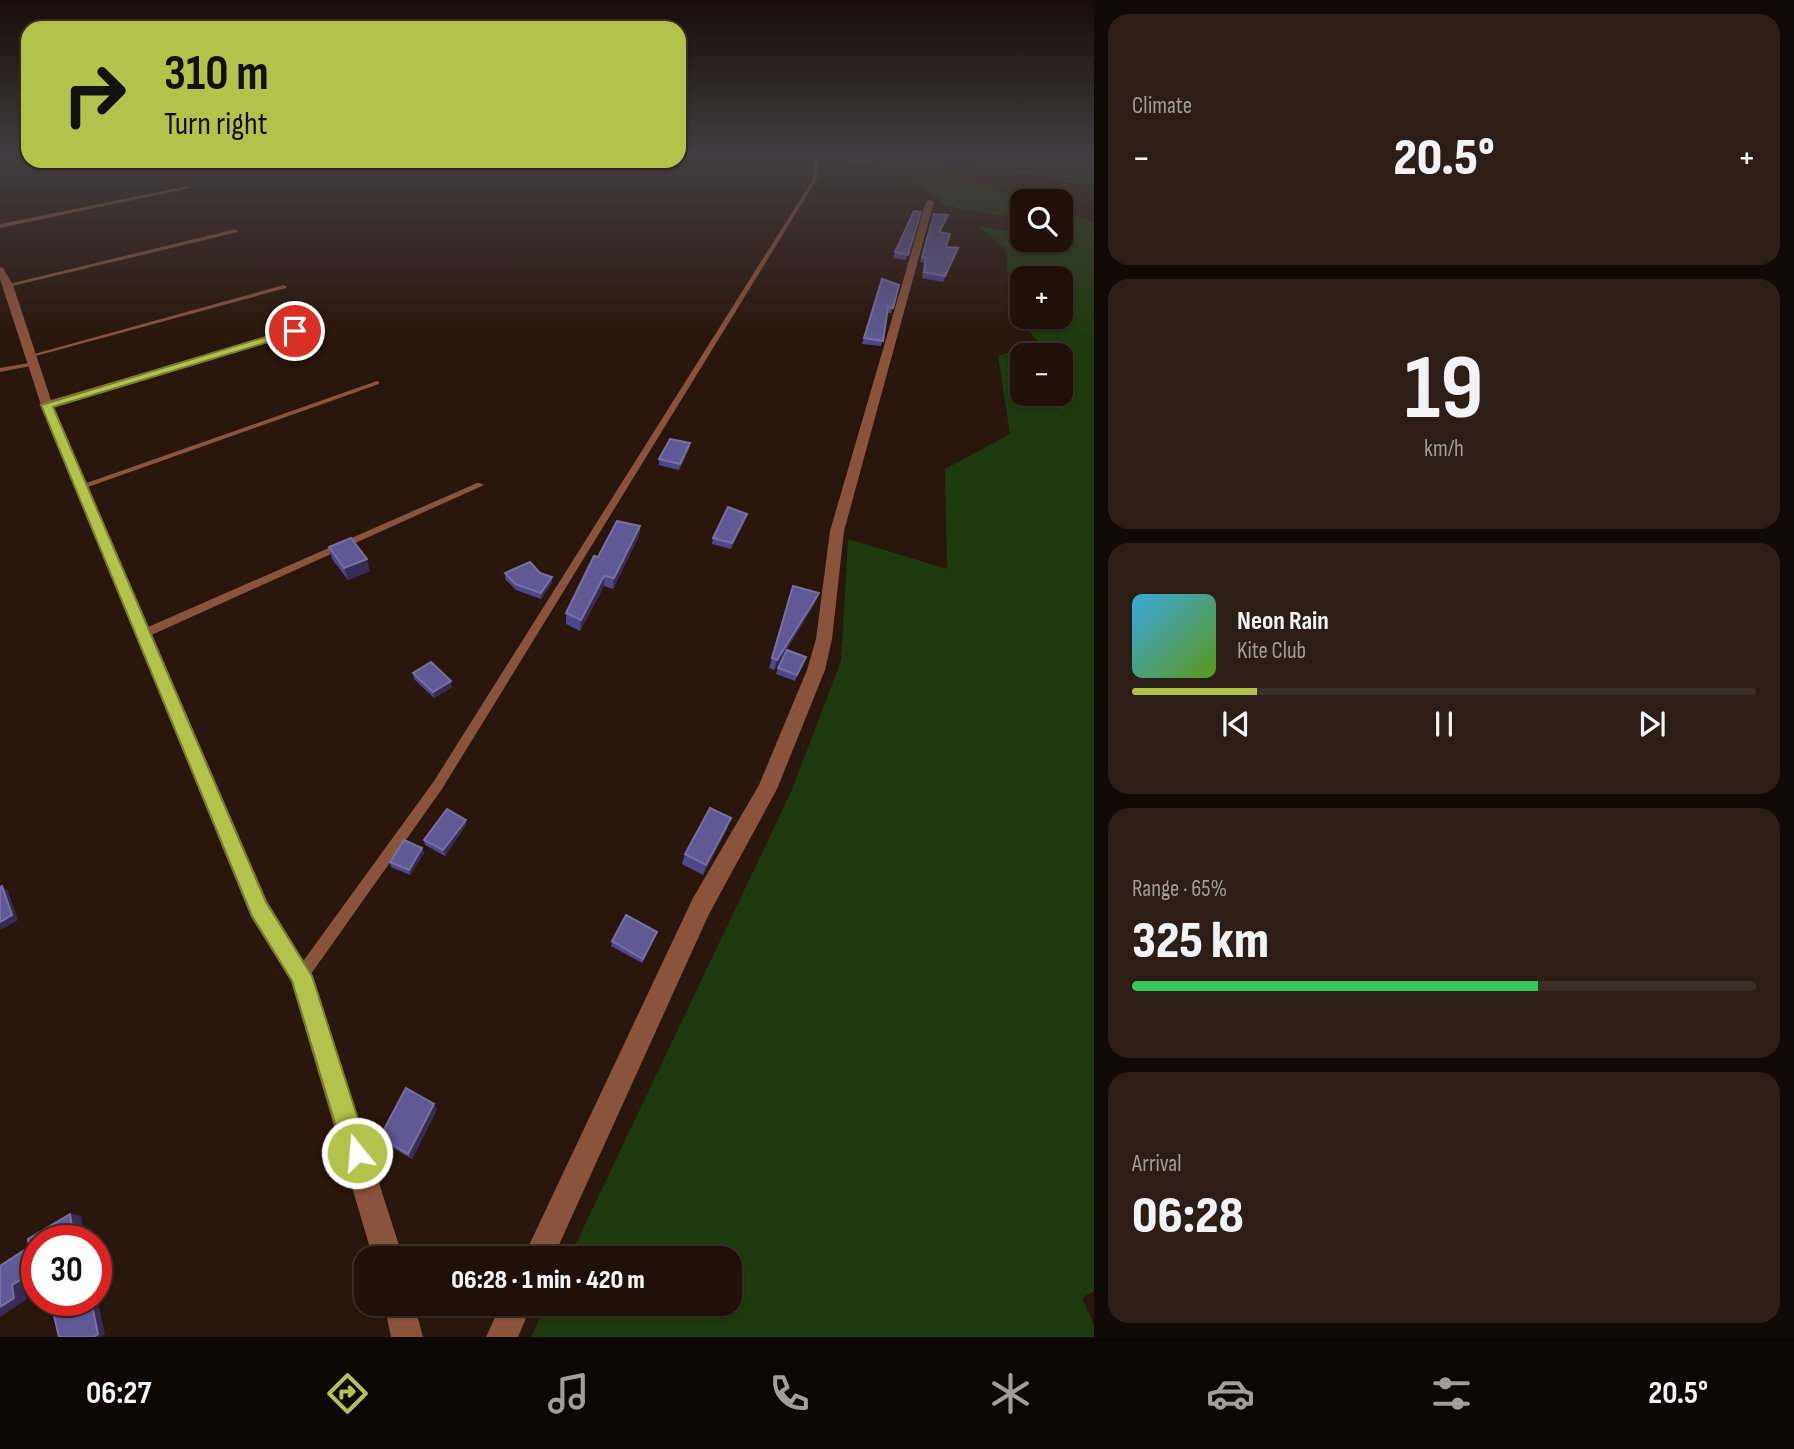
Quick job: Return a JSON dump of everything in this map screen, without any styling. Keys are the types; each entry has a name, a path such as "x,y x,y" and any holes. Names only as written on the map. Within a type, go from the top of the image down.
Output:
{"street":[{"path":"544,1246 701,906 767,789 816,670 824,639 837,531 925,218"},
{"path":"5,286 47,405 259,909 301,976 383,1246"},
{"path":"47,405 320,324"},
{"path":"402,1316 407,1337"},
{"path":"502,1337 512,1316"}],"lane":[{"path":"0,226 37,218"},
{"path":"301,976 452,762 790,218"},
{"path":"5,286 236,231"},
{"path":"0,370 285,287"},
{"path":"82,486 377,383"},
{"path":"143,634 480,485"}],"green space":[{"path":"1073,218 1094,222 1094,1291 1082,1298 1094,1325 1094,1337 531,1337 541,1316 742,1316 742,1246 575,1246 791,792 841,661 848,539 947,569 945,469 1010,434 998,356 1010,352 1010,406 1073,406 1073,343 1035,343 1038,342 1027,329 1073,329 1073,266 1010,266 1010,308 1006,249 977,226 1010,231 1010,252 1073,252"}],"building":[{"path":"911,218 919,218 908,255 895,252"},
{"path":"933,218 946,218 939,232 950,234 946,247 958,248 945,276 924,272 926,258 922,257"},
{"path":"882,279 899,285 893,308 888,307 883,341 864,338"},
{"path":"670,439 690,443 680,464 659,459"},
{"path":"728,507 747,514 732,543 713,538"},
{"path":"617,521 640,526 614,578 604,576 581,620 566,613 594,556 598,557"},
{"path":"351,538 367,559 344,568 329,547"},
{"path":"530,562 540,573 552,577 541,593 515,584 505,573"},
{"path":"793,586 819,593 777,660 772,658"},
{"path":"787,650 806,657 797,675 778,668"},
{"path":"431,662 451,681 433,692 413,673"},
{"path":"710,808 731,818 706,865 685,854"},
{"path":"447,809 466,820 443,850 424,840"},
{"path":"404,840 422,848 409,870 390,862"},
{"path":"2,886 12,915 0,922 0,887"},
{"path":"626,915 657,932 643,959 612,941"},
{"path":"406,1088 434,1104 408,1154 380,1137"},
{"path":"70,1214 72,1225 52,1225"},
{"path":"21,1252 21,1280 12,1285 14,1298 0,1307 0,1266"},
{"path":"54,1316 94,1316 98,1334 94,1337 59,1337"}],"route":[{"path":"295,331 47,405 259,909 301,976 357,1153"}]}
